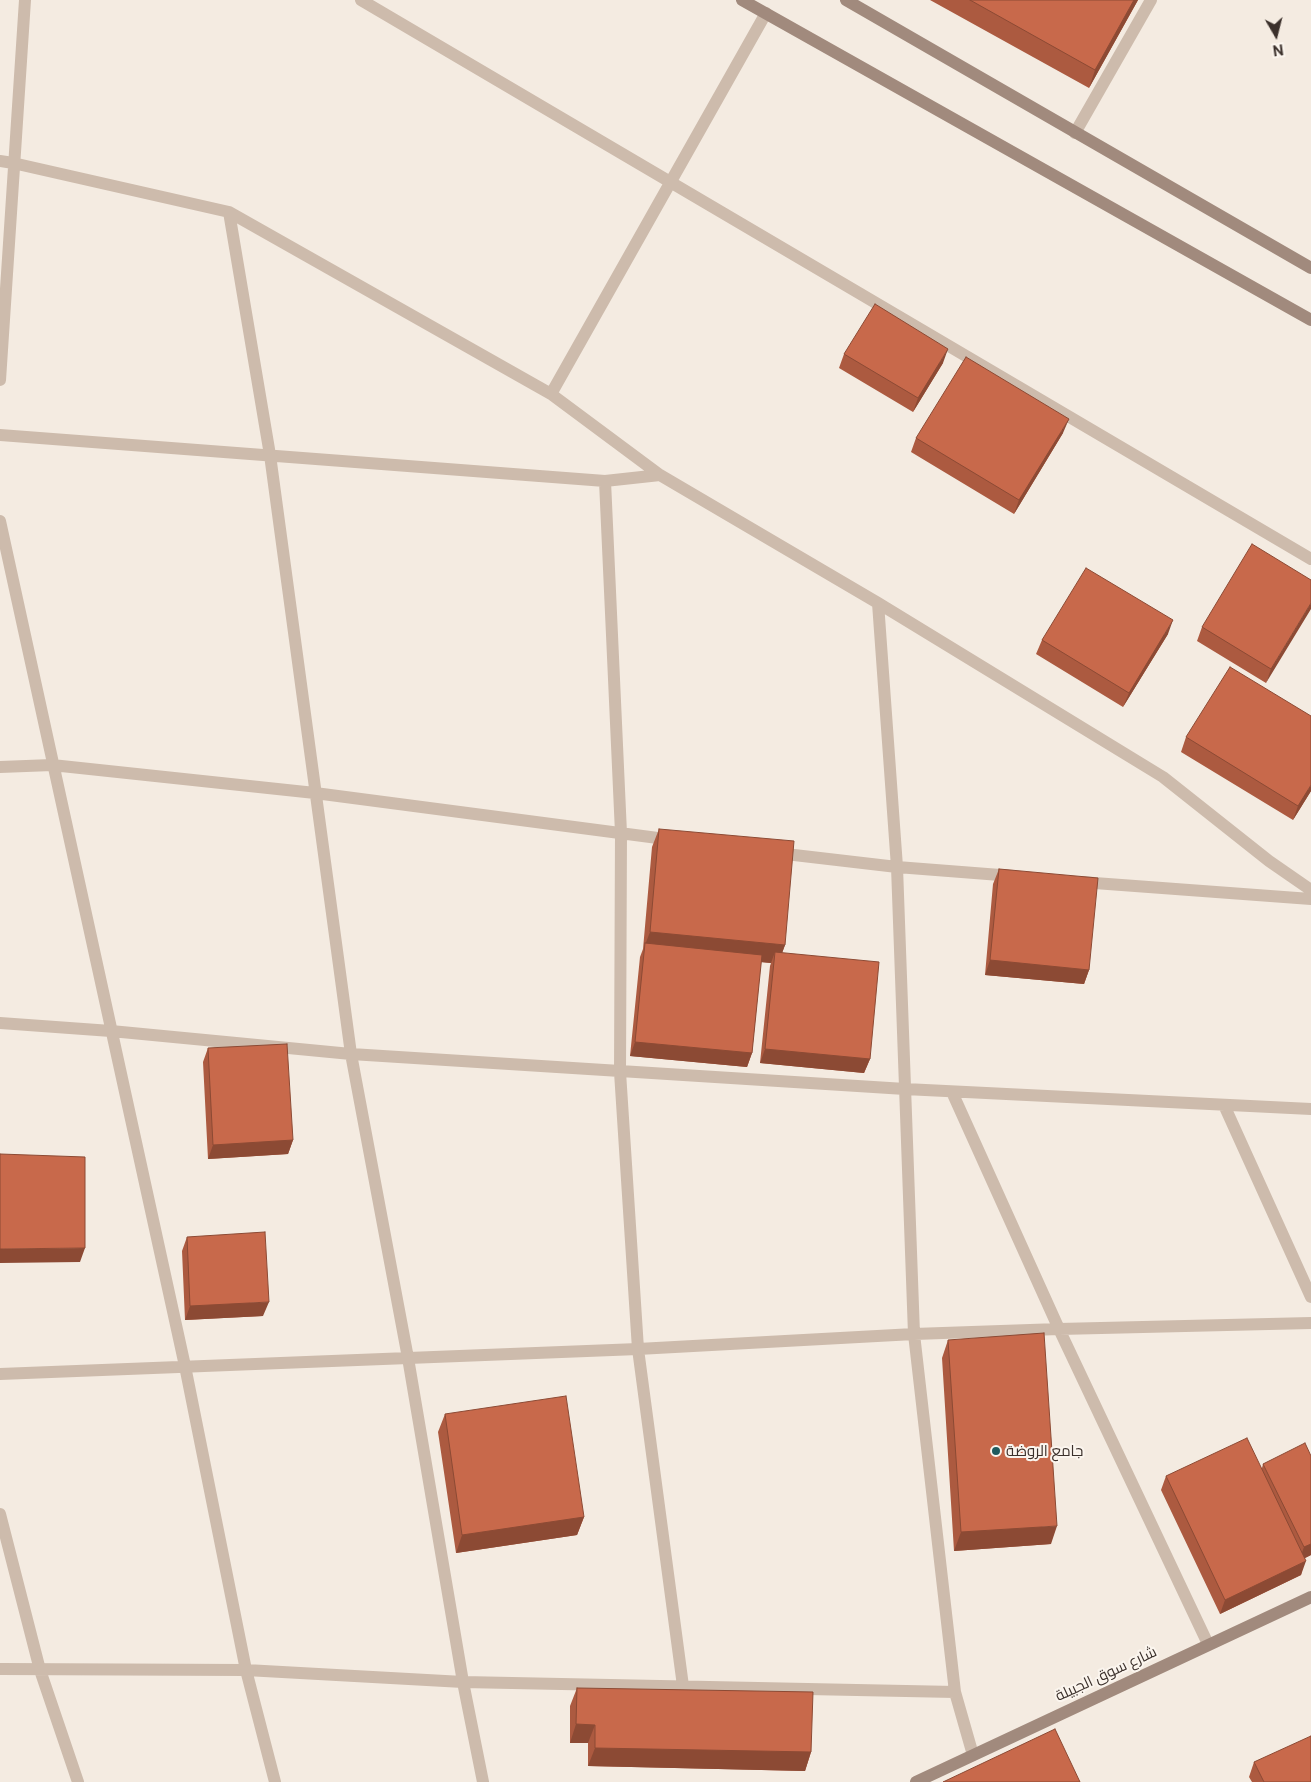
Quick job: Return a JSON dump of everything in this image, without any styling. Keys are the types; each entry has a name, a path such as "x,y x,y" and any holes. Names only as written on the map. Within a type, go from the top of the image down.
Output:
{"street":[{"path":"0,380 26,0"},
{"path":"360,0 1311,560"},
{"path":"742,0 1311,320"},
{"path":"846,0 1311,268"},
{"path":"1075,132 1151,0"},
{"path":"551,394 766,13"},
{"path":"0,161 229,212 551,394 660,475 878,603 1164,777 1269,861 1311,890"},
{"path":"229,212 270,455 351,1054 408,1358 463,1682 483,1782"},
{"path":"0,435 605,481 660,475"},
{"path":"605,481 621,833 620,1072 638,1349 683,1686"},
{"path":"0,521 185,1366 246,1670 275,1782"},
{"path":"878,603 896,868 914,1334 955,1692 973,1755"},
{"path":"0,767 52,765 315,793 690,842"},
{"path":"769,852 896,868 1025,877"},
{"path":"1064,880 1311,899"},
{"path":"0,1023 111,1031 351,1054 620,1072 905,1090 1311,1109"},
{"path":"952,1092 1059,1328 1208,1644"},
{"path":"1224,1105 1311,1297"},
{"path":"0,1374 638,1349 1059,1328 1311,1323"},
{"path":"0,1514 40,1670 78,1782"},
{"name":"شارع سوق الجبيلة","path":"916,1782 973,1755 1051,1723 1208,1644 1311,1597"},
{"path":"0,1669 246,1670 463,1682 955,1692"}],"building":[{"path":"970,0 1134,0 1095,70"},
{"path":"875,304 948,349 918,398 844,354"},
{"path":"966,357 1069,419 1019,500 916,438"},
{"path":"1252,544 1311,580 1311,603 1271,669 1202,627"},
{"path":"1086,568 1173,620 1129,693 1042,640"},
{"path":"1230,667 1311,716 1311,785 1298,806 1186,737"},
{"path":"659,829 794,841 785,945 650,932"},
{"path":"999,869 1098,878 1089,970 990,960"},
{"path":"645,943 762,955 752,1053 635,1042"},
{"path":"775,952 879,962 870,1059 765,1049"},
{"path":"287,1044 293,1140 213,1145 208,1048"},
{"path":"0,1154 85,1157 85,1248 0,1249"},
{"path":"265,1232 269,1302 190,1306 187,1237"},
{"name":"جامع الروضة","path":"1044,1333 1057,1526 961,1532 948,1340"},
{"path":"566,1396 584,1517 462,1535 445,1414"},
{"path":"1247,1438 1306,1561 1225,1600 1166,1476"},
{"path":"1305,1443 1311,1456 1311,1544 1304,1547 1263,1464"},
{"path":"577,1688 813,1692 811,1752 595,1748 595,1725 576,1724"},
{"path":"1055,1729 1080,1782 943,1782"},
{"path":"1311,1736 1311,1782 1264,1782 1254,1762"}],"place":[{"name":"جامع الروضة","path":"996,1451"}]}
